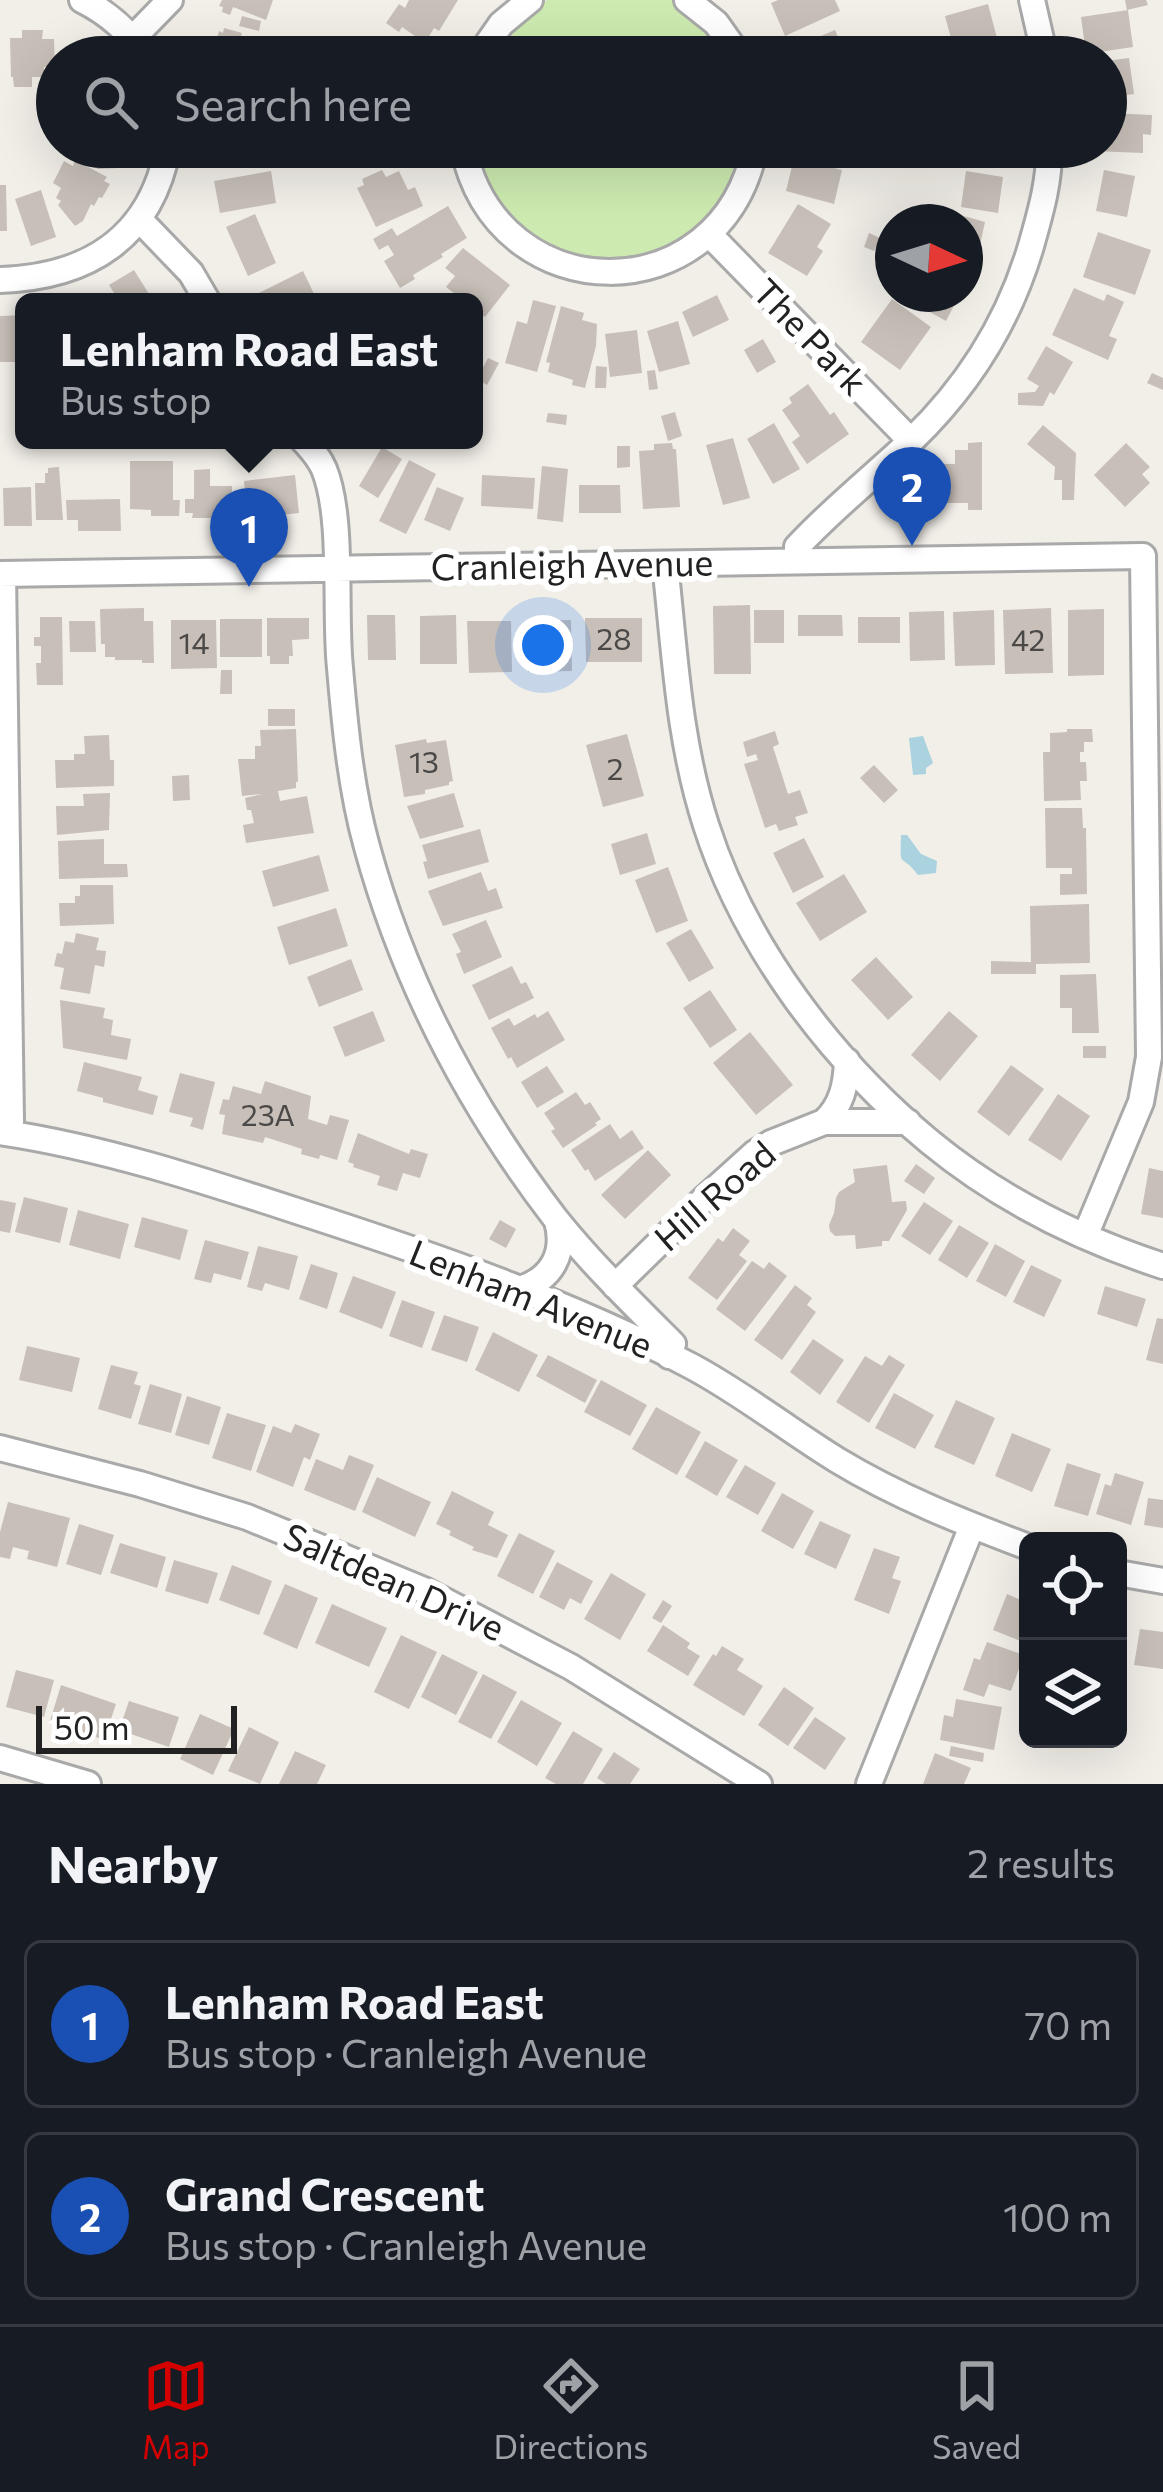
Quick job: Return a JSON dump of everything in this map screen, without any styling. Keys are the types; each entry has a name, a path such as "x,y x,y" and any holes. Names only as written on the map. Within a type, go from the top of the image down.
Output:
{"street":[{"path":"82,0 114,20 129,36"},
{"path":"148,36 170,0"},
{"path":"493,36 530,0"},
{"path":"1032,0 1040,36"},
{"path":"704,5 726,36"},
{"path":"0,280 56,274 81,267 105,251 140,220 164,168"},
{"path":"470,168 479,196 500,225 527,248 559,264 593,272 629,272 680,255 709,234 726,214 740,193 748,168"},
{"path":"796,560 797,547 911,441 985,353 1024,269 1048,168"},
{"path":"140,220 202,293"},
{"name":"The Park","path":"709,234 911,441"},
{"path":"311,449 328,483 340,667 357,799 366,845 396,936 418,990 495,1135 556,1219 673,1344 669,1356"},
{"name":"Cranleigh Avenue","path":"2,574 1144,556 1156,961"},
{"path":"665,564 682,736 706,825 758,940 801,1004 847,1061 932,1144 1044,1218 1163,1265"},
{"path":"2,574 10,1121 4,1133"},
{"path":"1085,1236 1144,1090 1156,961"},
{"path":"824,1122 840,1103 847,1061"},
{"name":"Hill Road","path":"615,1286 755,1154 788,1135 824,1122 908,1123"},
{"name":"Lenham Avenue","path":"4,1133 205,1181 520,1288 711,1378 840,1461 922,1505 1019,1544"},
{"path":"520,1288 541,1280 555,1263 561,1241 556,1219"},
{"name":"Saltdean Drive","path":"0,1448 247,1517 367,1565 571,1667 759,1784"},
{"path":"869,1784 972,1526"},
{"path":"1127,1575 1163,1581"},
{"path":"0,1758 88,1784"}],"green space":[{"path":"547,0 671,0 715,36 501,36"},
{"path":"481,168 738,168 730,190 698,230 653,255 628,261 578,259 531,238 495,202"}],"water":[{"path":"923,736 933,763 926,774 913,775 909,738"},
{"path":"901,835 907,835 921,854 937,861 936,873 918,875 902,860"}],"building":[{"path":"222,0 273,0 266,20 233,7 230,15 222,12"},
{"path":"409,0 458,0 439,31 434,28 429,36 415,36 402,27 399,32 386,23 399,4 405,8"},
{"path":"835,0 840,11 785,36 771,3"},
{"path":"1125,0 1146,0 1148,5 1127,10"},
{"path":"988,4 996,36 950,36 945,16"},
{"path":"1128,10 1133,47 1127,48 1127,36 1084,36 1081,17"},
{"path":"242,16 261,21 259,31 239,26"},
{"path":"224,28 242,33 218,36 219,31 223,33"},
{"path":"22,30 43,30 42,36 36,36 32,87 14,87 11,77 10,38 22,38"},
{"path":"1127,58 1134,94 1127,95"},
{"path":"1127,114 1152,115 1151,135 1143,134 1143,153 1127,152"},
{"path":"60,168 90,168 110,184 75,226 58,205 61,188 53,183"},
{"path":"792,168 842,170 834,204 786,191"},
{"path":"382,170 386,177 399,171 408,190 415,187 423,206 376,227 357,188 364,185 362,179"},
{"path":"1104,170 1135,176 1127,217 1096,211"},
{"path":"271,171 276,203 220,213 214,181"},
{"path":"966,171 1003,177 998,213 983,211 983,204 961,204"},
{"path":"0,185 6,185 7,231 0,231"},
{"path":"41,190 56,237 31,246 15,199"},
{"path":"798,204 831,224 817,247 823,251 807,276 768,253"},
{"path":"448,206 467,238 400,288 384,261 394,255 388,245 379,250 373,239 392,228 397,236"},
{"path":"255,214 276,263 248,276 226,227"},
{"path":"1098,232 1151,250 1135,295 1083,277"},
{"path":"869,233 875,236 874,251 864,247"},
{"path":"463,248 510,285 485,317 483,293 454,293 446,287 455,276 445,268"},
{"path":"134,270 148,293 114,293 109,285"},
{"path":"303,271 314,293 259,293"},
{"path":"1074,288 1104,301 1107,294 1124,302 1109,336 1117,339 1108,360 1052,335"},
{"path":"717,295 729,320 693,337 682,312"},
{"path":"533,300 556,306 537,372 505,363 517,321 527,324"},
{"path":"561,306 584,313 582,320 597,324 585,388 548,372 550,363 546,362"},
{"path":"883,312 910,312 931,327 900,370 861,342"},
{"path":"930,312 951,312 946,321"},
{"path":"15,315 15,362 0,362 0,316"},
{"path":"678,321 690,364 659,372 647,331"},
{"path":"637,330 642,373 610,377 605,334"},
{"path":"763,339 776,362 757,373 744,350"},
{"path":"1046,346 1073,362 1043,406 1018,405 1018,393 1035,392 1039,386 1027,379"},
{"path":"488,358 499,363 487,385 483,383"},
{"path":"596,366 607,367 606,388 595,388"},
{"path":"655,370 658,389 649,390 647,371"},
{"path":"1152,373 1163,378 1163,390 1147,383"},
{"path":"808,384 849,434 807,464 792,442 800,436 782,410"},
{"path":"675,412 682,436 668,441 661,416"},
{"path":"548,413 567,415 566,425 546,422"},
{"path":"774,423 800,469 773,484 747,439"},
{"path":"1043,425 1076,453 1074,500 1062,500 1062,480 1054,480 1055,467 1027,444"},
{"path":"733,438 750,498 723,505 706,445"},
{"path":"982,442 982,510 968,510 968,503 935,503 940,464 955,464 955,450 968,450 968,443"},
{"path":"672,443 680,507 643,509 639,451"},
{"path":"1126,443 1150,467 1142,474 1150,483 1125,507 1094,475"},
{"path":"617,446 630,446 630,467 617,468"},
{"path":"381,449 402,459 378,498 359,486"},
{"path":"409,460 436,474 406,534 379,521"},
{"path":"130,461 173,461 173,500 180,500 179,516 151,516 151,510 130,509"},
{"path":"542,466 568,469 563,522 537,519"},
{"path":"59,467 63,520 36,520 35,483 45,483 48,468"},
{"path":"210,469 210,486 232,486 232,518 192,518 193,513 185,513 185,499 194,499 194,470"},
{"path":"295,475 299,513 271,516 269,502 246,505 244,481"},
{"path":"482,475 535,478 533,509 481,506"},
{"path":"579,485 620,485 621,513 579,513"},
{"path":"31,487 32,526 4,526 3,488"},
{"path":"437,487 464,498 450,531 424,520"},
{"path":"120,499 121,531 78,531 78,520 67,520 66,500"},
{"path":"750,605 751,674 714,674 713,606"},
{"path":"144,608 144,621 153,621 154,663 105,657 100,609"},
{"path":"1051,608 1053,673 1005,674 1003,610"},
{"path":"1104,609 1104,675 1068,676 1068,610"},
{"path":"754,610 784,610 784,643 754,643"},
{"path":"994,610 995,665 955,666 953,612"},
{"path":"944,611 945,660 910,661 909,612"},
{"path":"367,615 395,615 396,660 368,660"},
{"path":"456,615 457,664 420,664 420,616"},
{"path":"798,615 842,615 843,636 798,636"},
{"path":"40,617 62,617 63,685 37,685 41,646 34,646 34,637 40,637"},
{"path":"858,617 900,617 900,643 858,643"},
{"path":"267,618 309,618 309,639 292,640 289,664 270,664"},
{"path":"585,618 642,618 642,662 586,662"},
{"path":"220,619 262,619 262,657 220,657"},
{"path":"171,620 216,620 217,668 171,669"},
{"path":"571,620 572,671 528,672 527,621"},
{"path":"69,621 95,621 96,652 70,652"},
{"path":"467,621 511,621 512,672 469,673"},
{"path":"221,670 232,670 232,694 220,694"},
{"path":"268,709 295,709 295,726 268,726"},
{"path":"296,729 298,782 296,788 278,791 280,801 307,796 314,833 246,843 243,825 254,823 245,798 262,794 242,796 238,759 255,759 255,746 261,746 260,730"},
{"path":"1092,729 1093,742 1084,742 1084,752 1080,752 1087,781 1080,781 1081,800 1044,801 1043,752 1050,752 1050,733"},
{"path":"775,731 779,744 773,747 788,794 800,790 808,813 795,817 798,825 779,831 776,824 765,828 744,764 758,760 756,754 747,757 743,742"},
{"path":"627,734 644,796 603,807 586,745"},
{"path":"109,735 114,786 56,788 55,760 74,760 74,754 85,754 84,736"},
{"path":"426,739 427,743 446,740 453,781 425,790 425,794 404,797 395,745"},
{"path":"874,765 898,790 884,803 860,778"},
{"path":"189,775 190,800 173,801 172,776"},
{"path":"110,793 109,830 57,835 56,806 84,806 83,794"},
{"path":"454,793 464,827 420,839 407,806"},
{"path":"1045,808 1082,808 1087,894 1060,895 1060,874 1072,874 1072,868 1046,868"},
{"path":"480,829 489,862 428,879 422,845"},
{"path":"647,833 656,864 620,875 611,844"},
{"path":"804,838 824,877 793,893 773,853"},
{"path":"104,839 104,864 127,864 128,877 59,879 58,841"},
{"path":"319,855 329,891 273,907 262,871"},
{"path":"668,867 688,921 656,933 635,880"},
{"path":"481,872 488,891 496,888 503,908 443,926 428,891"},
{"path":"844,874 867,912 820,941 796,903"},
{"path":"80,885 113,885 114,924 60,926 59,903 75,903"},
{"path":"1089,904 1090,963 1036,964 1036,974 991,974 991,961 1031,962 1030,906"},
{"path":"336,908 348,946 289,965 277,927"},
{"path":"486,920 502,957 464,974 452,934"},
{"path":"691,929 714,968 689,982 666,943"},
{"path":"76,933 99,938 96,950 106,951 104,967 95,965 90,994 60,989 64,968 54,966 65,941 74,943"},
{"path":"876,957 913,997 888,1020 851,980"},
{"path":"351,959 363,990 319,1007 307,977"},
{"path":"512,966 534,998 489,1020 472,985"},
{"path":"1096,974 1099,1033 1072,1033 1072,1008 1060,1008 1060,975"},
{"path":"710,990 737,1030 710,1048 683,1008"},
{"path":"60,1000 105,1008 103,1018 113,1020 111,1035 131,1039 127,1060 63,1048"},
{"path":"373,1011 385,1041 345,1057 333,1027"},
{"path":"548,1011 565,1040 517,1068 491,1028 509,1018 514,1026"},
{"path":"949,1011 978,1036 940,1081 911,1055"},
{"path":"750,1032 793,1085 756,1115 713,1063"},
{"path":"1083,1046 1106,1046 1106,1058 1083,1058"},
{"path":"84,1062 142,1077 138,1090 158,1096 153,1115 77,1091"},
{"path":"1011,1065 1044,1089 1009,1136 977,1112"},
{"path":"547,1066 564,1092 537,1108 521,1082"},
{"path":"180,1073 215,1082 203,1130 190,1126 193,1118 169,1112"},
{"path":"265,1081 311,1096 308,1119 327,1125 330,1115 349,1120 337,1160 301,1154 302,1149 265,1137 263,1143 222,1134 225,1115 219,1114 233,1086 261,1094"},
{"path":"576,1092 601,1119 563,1148 544,1113"},
{"path":"1058,1094 1090,1116 1061,1161 1028,1140"},
{"path":"610,1124 620,1139 632,1130 644,1148 595,1181 571,1150"},
{"path":"358,1133 409,1154 411,1149 428,1154 420,1178 403,1173 397,1191 377,1185 380,1176 348,1162"},
{"path":"648,1150 671,1175 625,1219 601,1195"},
{"path":"916,1164 935,1178 924,1194 904,1181"},
{"path":"887,1165 892,1202 906,1201 907,1210 889,1241 856,1249 855,1235 835,1236 830,1231 836,1198 855,1182 853,1169"},
{"path":"1149,1168 1163,1171 1163,1218 1141,1214"},
{"path":"24,1197 68,1208 60,1243 15,1232"},
{"path":"0,1200 16,1203 10,1233 0,1231"},
{"path":"924,1202 953,1221 930,1255 901,1236"},
{"path":"78,1210 129,1224 120,1259 69,1245"},
{"path":"142,1217 188,1230 180,1260 134,1247"},
{"path":"500,1220 516,1229 506,1248 489,1239"},
{"path":"959,1225 989,1243 967,1278 938,1260"},
{"path":"733,1228 750,1241 739,1255 747,1261 717,1300 688,1278 718,1238 723,1242"},
{"path":"205,1240 249,1252 241,1280 214,1273 211,1283 194,1279"},
{"path":"995,1244 1025,1261 1006,1297 976,1281"},
{"path":"258,1246 298,1256 289,1290 265,1283 262,1291 247,1287"},
{"path":"752,1261 764,1269 769,1262 787,1276 745,1331 716,1309"},
{"path":"311,1264 338,1273 327,1309 299,1299"},
{"path":"1031,1265 1062,1280 1044,1317 1013,1302"},
{"path":"353,1276 396,1292 382,1329 339,1312"},
{"path":"795,1285 812,1298 807,1305 816,1312 782,1360 754,1340"},
{"path":"1105,1286 1146,1299 1137,1327 1097,1314"},
{"path":"402,1300 435,1312 422,1348 389,1336"},
{"path":"444,1315 479,1327 467,1362 431,1350"},
{"path":"1157,1318 1163,1319 1163,1364 1146,1360"},
{"path":"493,1332 538,1355 519,1392 475,1370"},
{"path":"813,1339 844,1360 820,1395 790,1372"},
{"path":"27,1346 80,1358 72,1392 19,1380"},
{"path":"548,1355 597,1380 585,1403 536,1376"},
{"path":"889,1355 905,1365 869,1423 836,1402 865,1356 882,1366"},
{"path":"111,1365 138,1372 134,1384 141,1386 131,1419 98,1409"},
{"path":"601,1380 647,1405 630,1436 584,1412"},
{"path":"150,1384 182,1394 171,1433 138,1424"},
{"path":"894,1393 934,1415 915,1449 875,1428"},
{"path":"187,1396 221,1407 209,1445 175,1435"},
{"path":"956,1400 995,1418 974,1465 934,1447"},
{"path":"656,1407 701,1432 677,1475 632,1449"},
{"path":"227,1413 266,1425 251,1471 212,1458"},
{"path":"295,1424 320,1434 310,1460 304,1457 293,1487 256,1472 273,1426 291,1433"},
{"path":"1012,1433 1051,1449 1032,1492 995,1476"},
{"path":"705,1441 738,1460 717,1496 685,1477"},
{"path":"349,1455 374,1465 355,1511 304,1490 316,1459 343,1470"},
{"path":"1067,1463 1101,1474 1088,1516 1054,1506"},
{"path":"745,1465 776,1483 758,1515 726,1497"},
{"path":"1115,1473 1144,1482 1131,1525 1096,1514 1105,1484 1111,1486"},
{"path":"377,1477 431,1502 415,1537 362,1512"},
{"path":"452,1491 494,1512 488,1525 508,1535 497,1558 472,1550 474,1547 436,1524"},
{"path":"782,1493 814,1511 793,1549 761,1531"},
{"path":"1148,1498 1163,1500 1163,1528 1144,1525"},
{"path":"8,1502 70,1518 57,1567 27,1559 29,1551 13,1547 10,1559 0,1557"},
{"path":"820,1521 851,1535 836,1569 804,1554"},
{"path":"79,1524 114,1535 101,1575 66,1564"},
{"path":"519,1533 555,1551 533,1594 497,1576"},
{"path":"120,1543 166,1557 157,1588 110,1573"},
{"path":"874,1548 900,1557 892,1578 901,1581 889,1614 854,1600"},
{"path":"174,1560 218,1573 208,1604 165,1591"},
{"path":"557,1562 593,1581 581,1604 570,1598 564,1610 539,1597"},
{"path":"232,1565 272,1581 259,1615 219,1600"},
{"path":"611,1573 646,1594 620,1640 584,1619"},
{"path":"285,1584 318,1598 297,1649 263,1634"},
{"path":"1007,1594 1019,1599 1019,1640 993,1630"},
{"path":"663,1600 672,1606 661,1623 652,1618"},
{"path":"332,1604 387,1628 369,1667 315,1643"},
{"path":"663,1625 700,1656 688,1676 647,1651"},
{"path":"1140,1629 1163,1632 1163,1669 1134,1665"},
{"path":"401,1635 437,1652 409,1709 374,1692"},
{"path":"987,1642 1019,1653 1011,1691 989,1684 984,1697 963,1690 974,1658 980,1660"},
{"path":"722,1646 744,1659 737,1670 763,1686 744,1716 693,1685"},
{"path":"442,1654 478,1672 456,1715 421,1697"},
{"path":"16,1670 54,1680 44,1717 6,1707"},
{"path":"483,1674 517,1692 491,1739 458,1722"},
{"path":"61,1685 116,1704 104,1740 50,1721"},
{"path":"784,1687 814,1708 788,1746 758,1725"},
{"path":"956,1699 1002,1707 994,1750 940,1740 944,1715 953,1717"},
{"path":"521,1700 562,1723 537,1766 497,1742"},
{"path":"129,1701 179,1717 169,1747 119,1730"},
{"path":"200,1714 234,1729 213,1775 180,1759"},
{"path":"815,1717 846,1738 825,1770 793,1748"},
{"path":"249,1727 279,1742 260,1784 228,1771"},
{"path":"573,1731 603,1749 583,1784 556,1784 545,1778"},
{"path":"951,1746 984,1753 983,1762 949,1756"},
{"path":"295,1751 326,1765 317,1784 279,1784"},
{"path":"614,1752 640,1769 630,1784 606,1784 597,1778"},
{"path":"935,1753 971,1768 964,1784 923,1784"}],"place":[{"name":"Grand Crescent","path":"912,546"},
{"name":"Lenham Road East","path":"249,587"}]}
